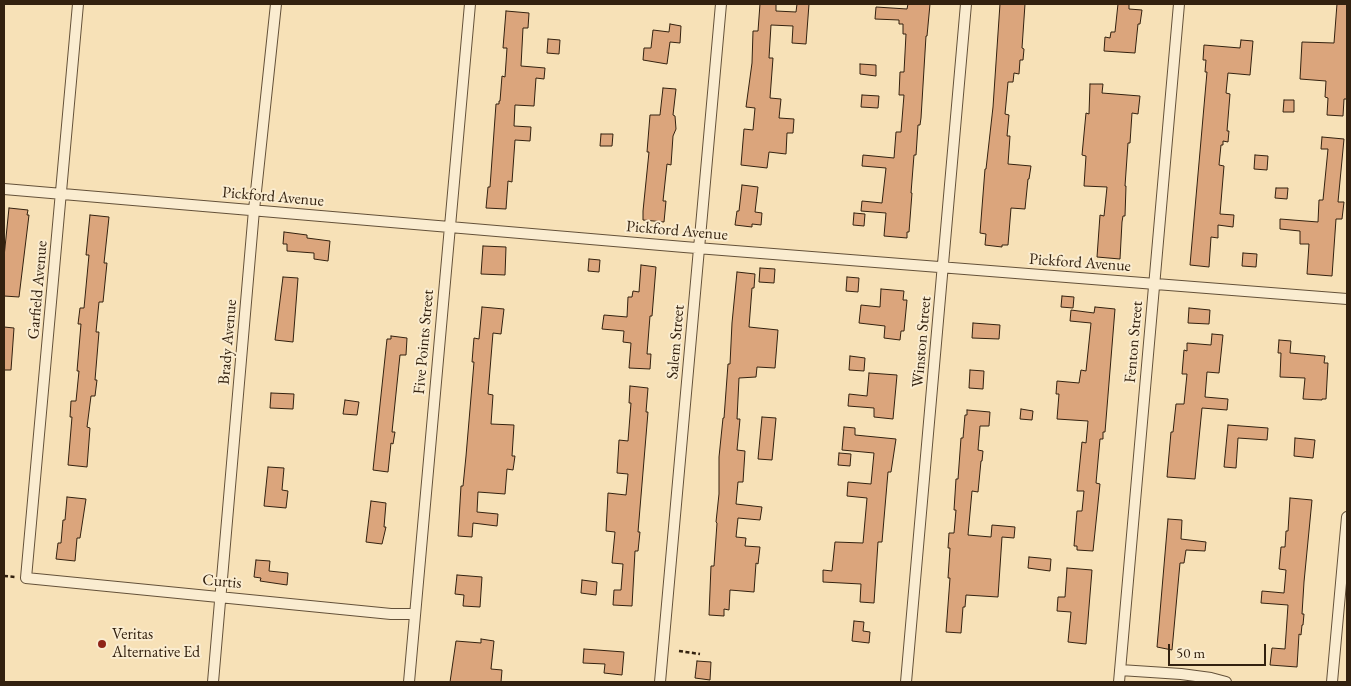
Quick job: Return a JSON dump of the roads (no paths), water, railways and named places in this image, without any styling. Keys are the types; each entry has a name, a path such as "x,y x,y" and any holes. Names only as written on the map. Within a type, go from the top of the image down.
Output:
{"street":[{"name":"Garfield Avenue","path":"26,578 78,4"},
{"name":"Brady Avenue","path":"213,682 254,210 276,4"},
{"name":"Five Points Street","path":"409,682 470,4"},
{"name":"Salem Street","path":"660,682 721,4"},
{"name":"Winston Street","path":"906,682 966,4"},
{"name":"Fenton Street","path":"1118,682 1179,4"},
{"name":"Pickford Avenue","path":"4,189 699,248 1347,299"},
{"path":"1332,682 1347,517"},
{"name":"Curtis","path":"26,578 391,614 415,614"},
{"path":"1120,670 1181,674 1226,682"}],"place":[{"name":"Veritas Alternative Ed","path":"102,644"}]}
